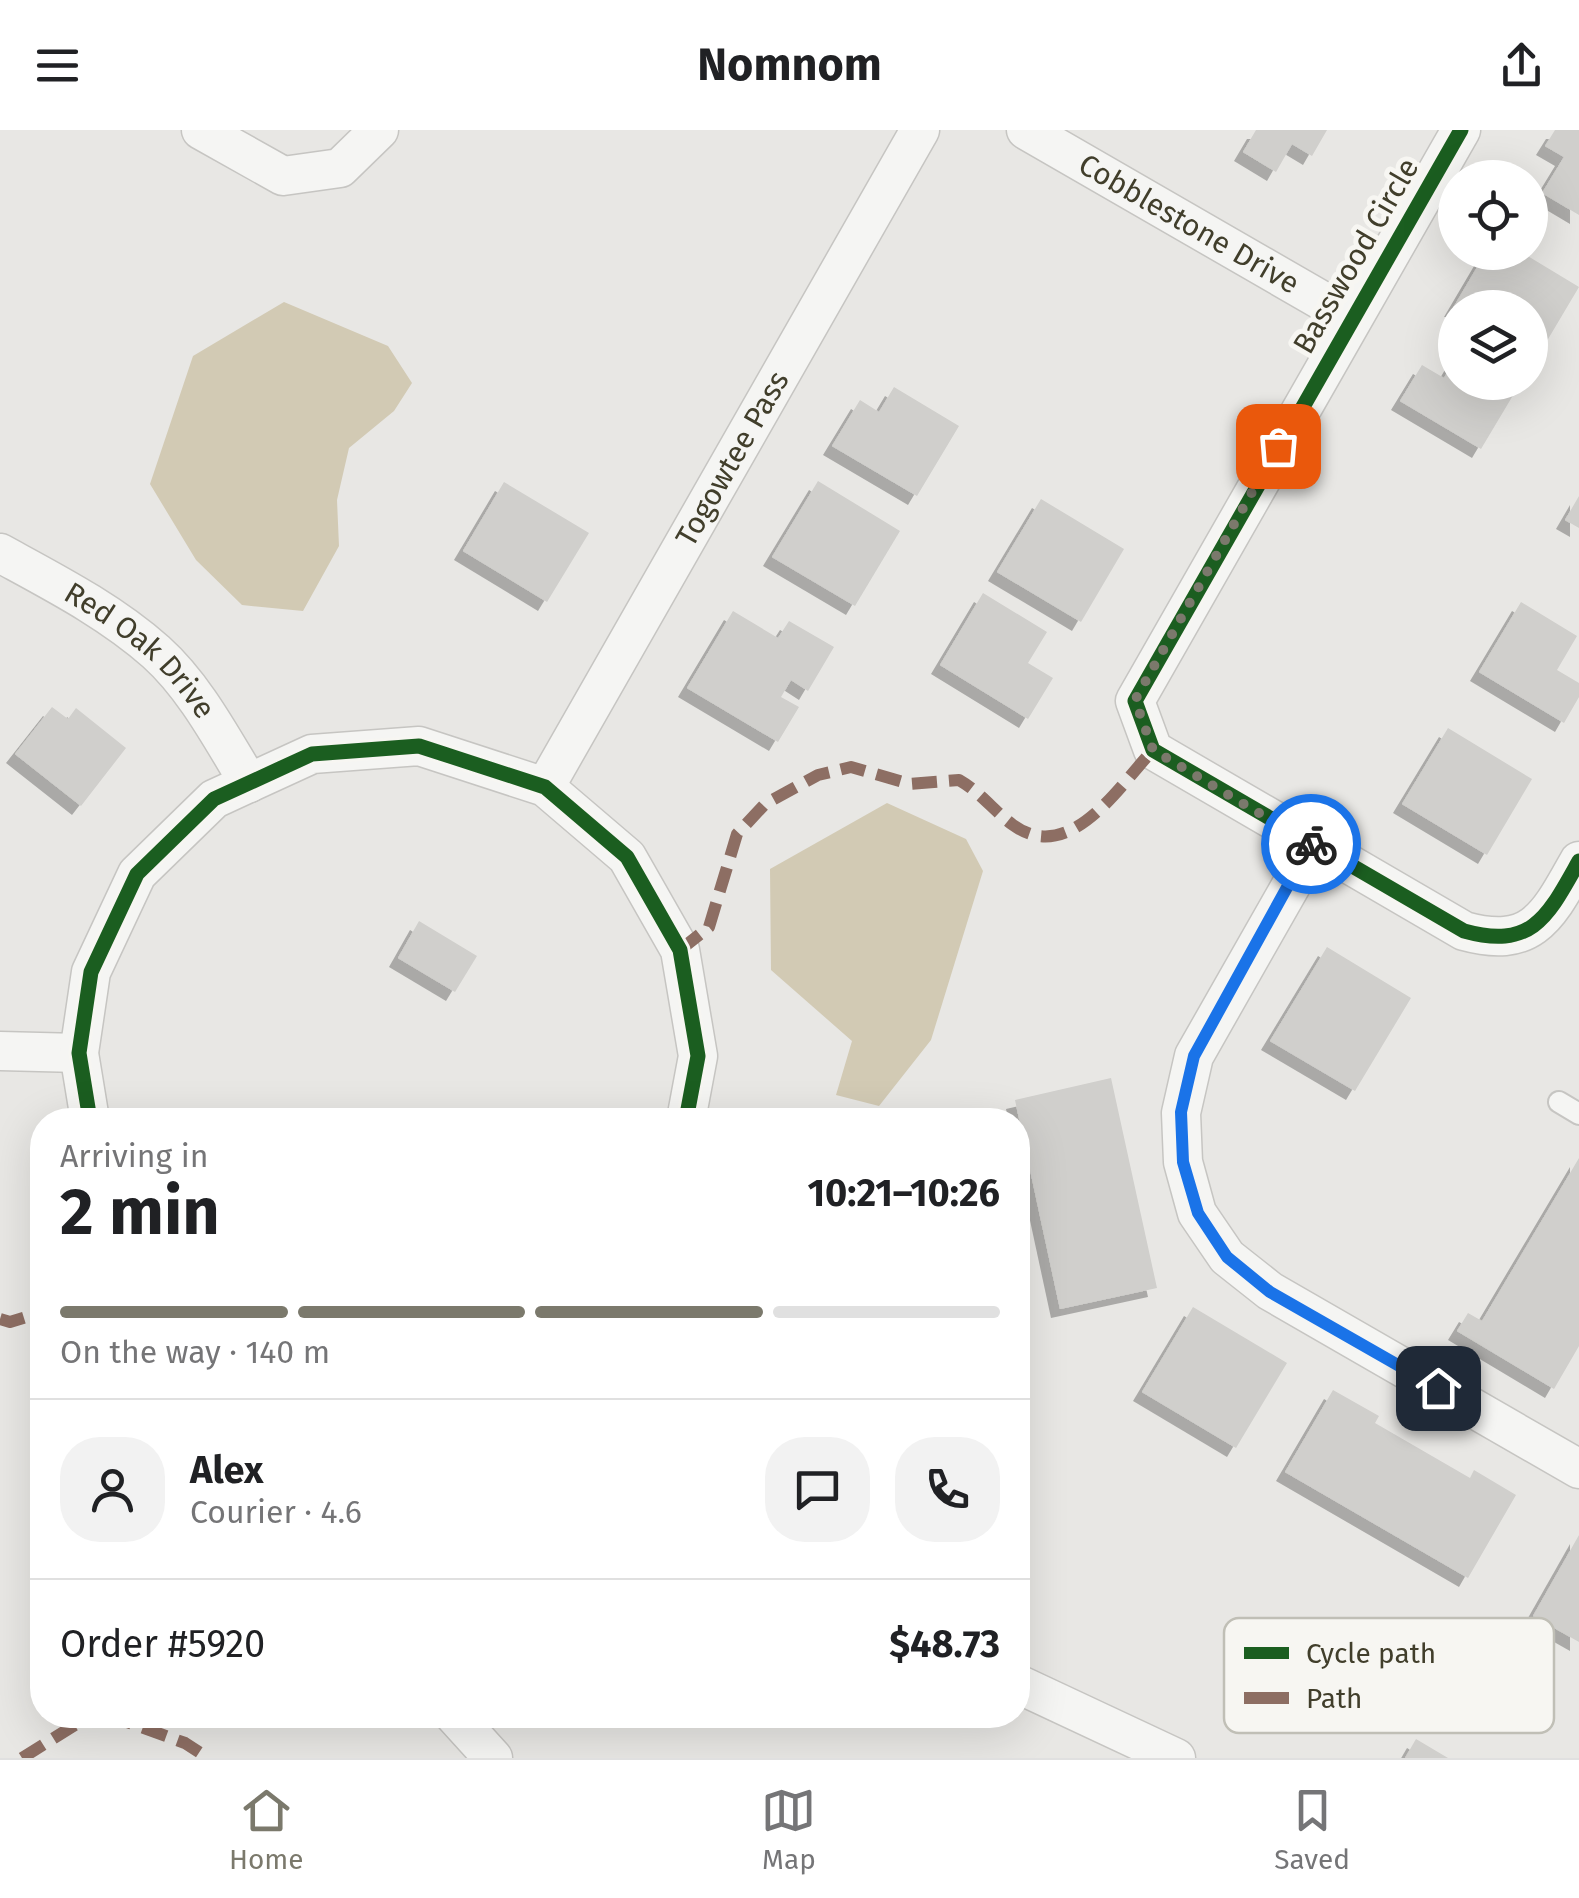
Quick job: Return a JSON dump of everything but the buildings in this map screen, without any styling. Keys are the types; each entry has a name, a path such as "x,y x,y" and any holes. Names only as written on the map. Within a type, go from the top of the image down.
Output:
{"street":[{"path":"202,130 283,176 340,168 379,130"},
{"name":"Togowtee Pass","path":"546,787 920,130"},
{"name":"Cobblestone Drive","path":"1026,130 1352,318"},
{"name":"Basswood Circle","path":"1461,130 1135,700 1153,750 1464,931 1500,941 1532,926 1552,908 1579,861"},
{"name":"Red Oak Drive","path":"0,553 84,600 157,652 207,715 250,783"},
{"path":"88,1108 79,1053 91,972 137,874 214,799 312,754 419,746 546,787 628,856 680,950 698,1056 688,1108"},
{"path":"1314,845 1194,1056 1181,1112 1183,1162 1198,1213 1227,1257 1270,1292 1577,1464"},
{"path":"0,1051 79,1053"},
{"path":"1030,1690 1176,1758"},
{"path":"466,1728 493,1758"}],"lane":[{"path":"1558,1102 1579,1114"}],"shaded area":[{"path":"284,302 388,346 412,383 394,411 349,448 337,500 339,546 303,611 242,605 196,560 150,484 193,356"},
{"path":"887,803 966,839 983,871 931,1040 879,1106 836,1095 852,1041 771,970 770,869"}],"marked path":[{"path":"680,950 709,927 737,834 765,804 818,775 851,767 910,784 959,780 1013,825 1034,835 1054,836 1092,816 1153,750"},
{"path":"0,1319 10,1322 30,1316"},
{"path":"22,1758 70,1728"},
{"path":"144,1728 185,1743 208,1758"}],"cycle path":[{"path":"1461,130 1135,701 1153,750 1464,931 1487,936 1523,932 1547,912 1579,861"},
{"path":"88,1108 79,1053 91,972 137,874 214,799 312,754 419,746 545,787 627,857 680,950 698,1056 688,1108"}],"way so far":[{"path":"1278,446 1147,672 1135,700 1153,750 1311,844"}],"route":[{"path":"1311,844 1314,845 1194,1056 1181,1112 1183,1162 1198,1213 1227,1257 1270,1292 1438,1388"}]}
